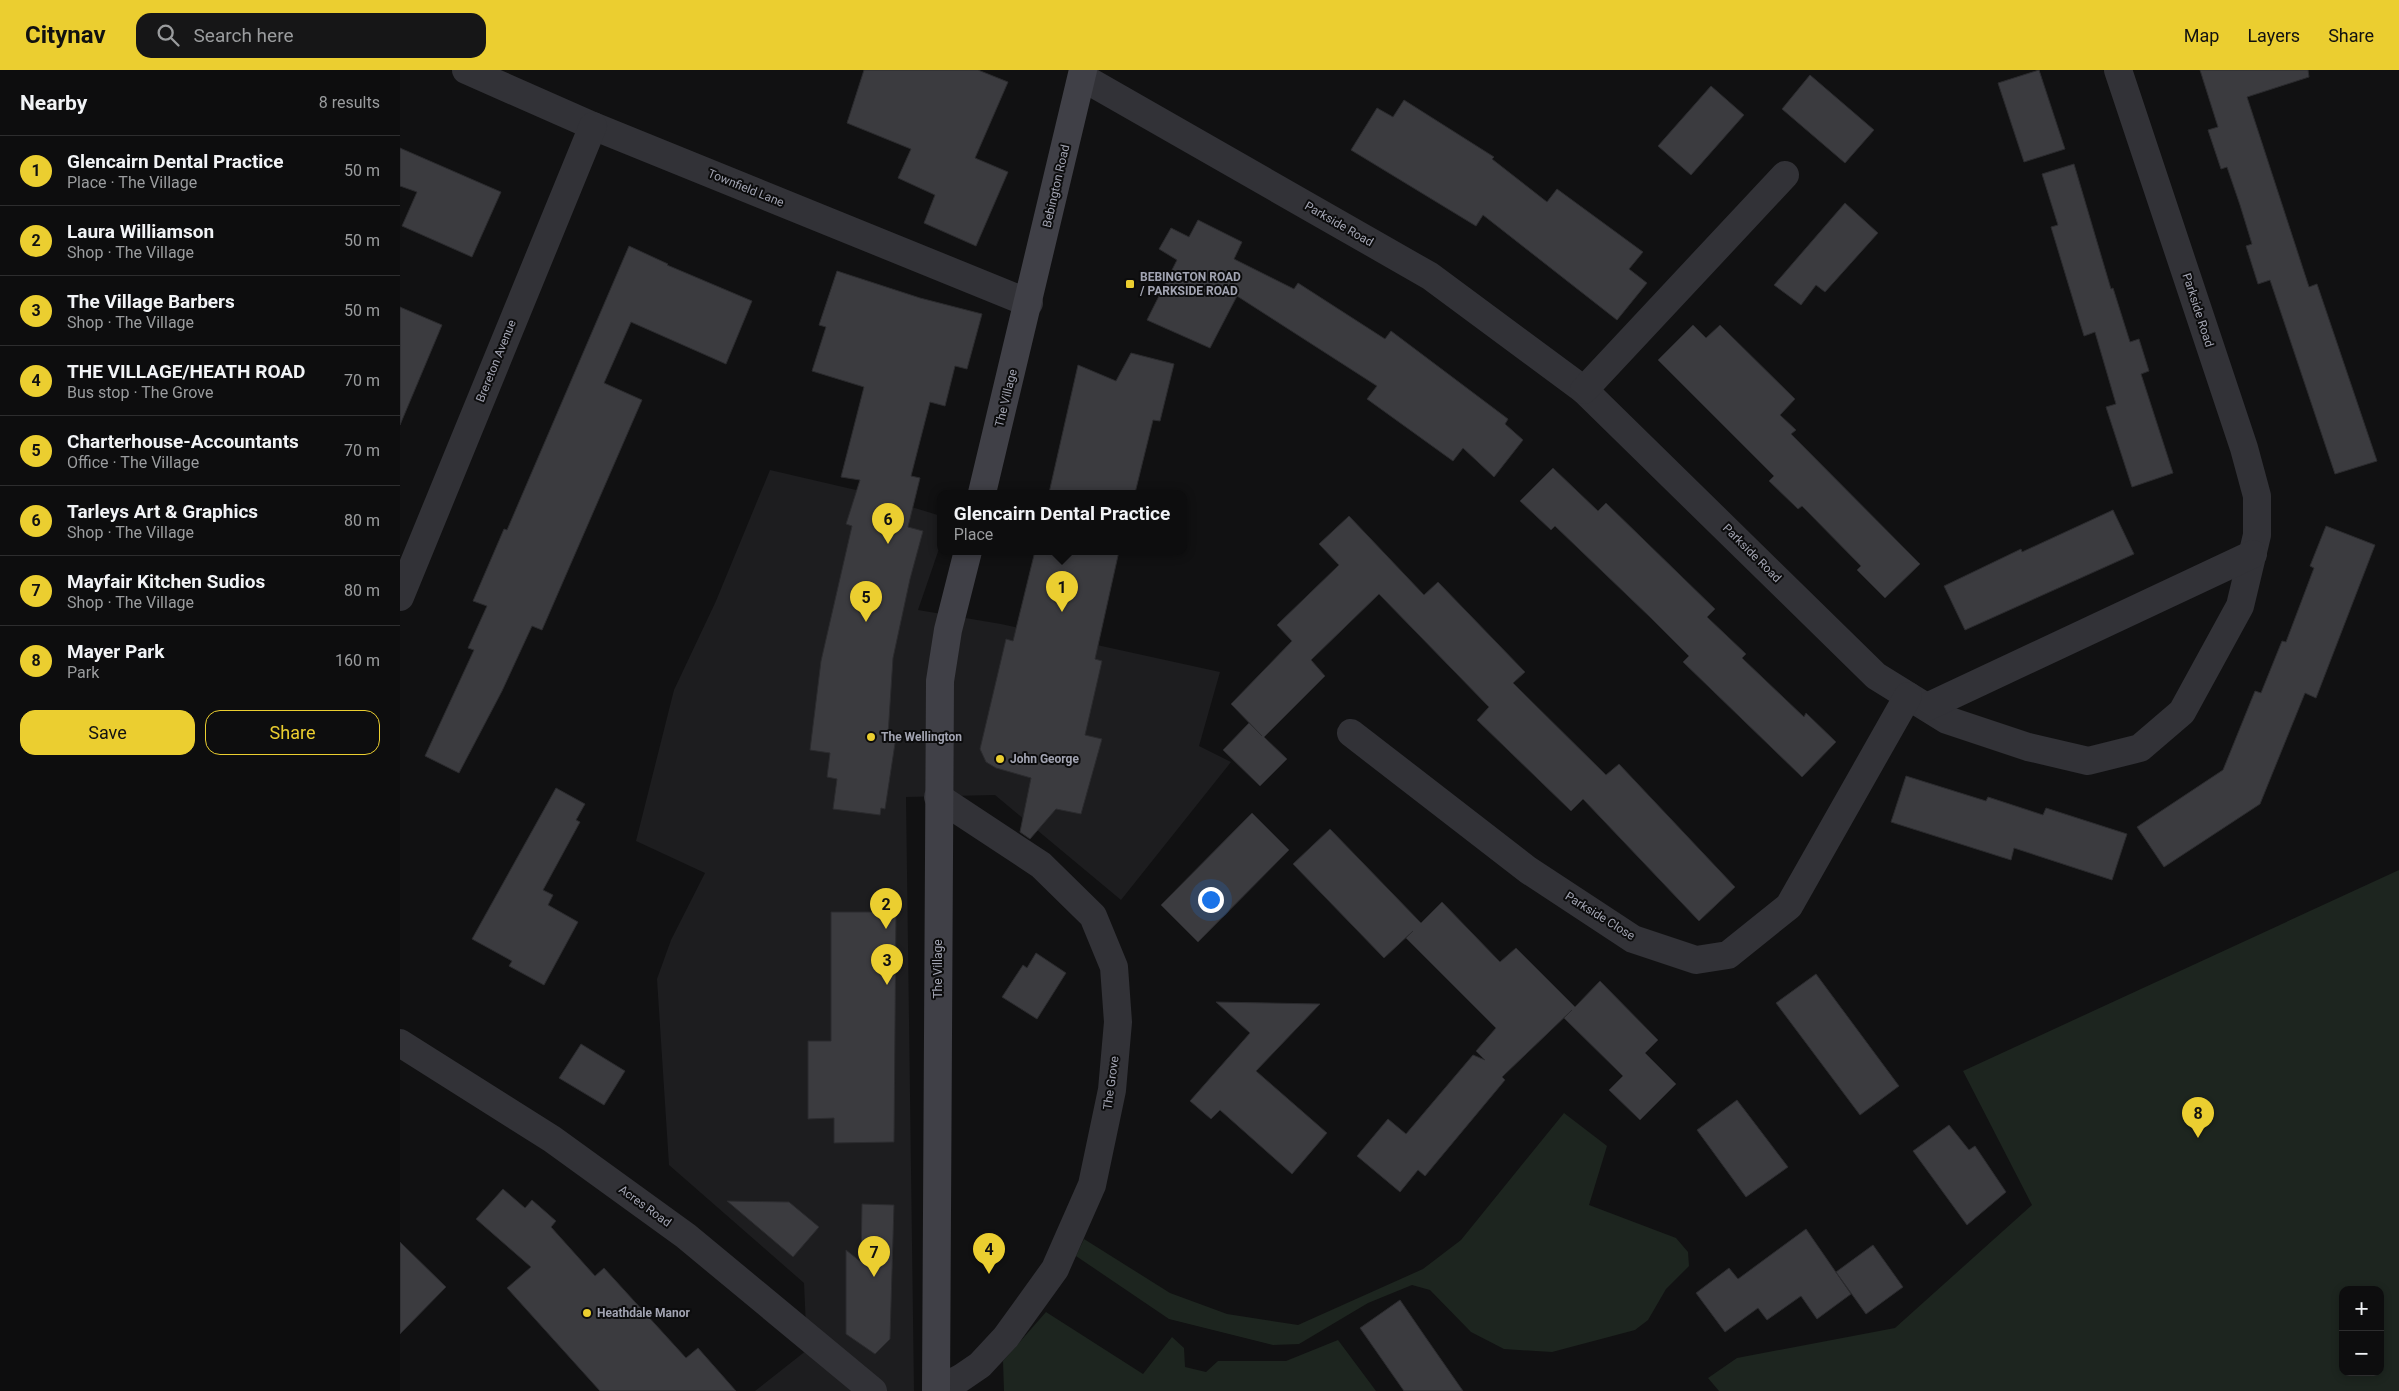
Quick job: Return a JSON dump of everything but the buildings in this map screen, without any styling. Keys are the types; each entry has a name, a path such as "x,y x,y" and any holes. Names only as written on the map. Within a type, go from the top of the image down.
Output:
{"main road":[{"name":"Bebington Road","path":"1029,303 1083,73"},
{"name":"The Village","path":"983,490 1029,303"},
{"name":"The Village","path":"936,1391 940,681 948,630 967,555"}],"street":[{"name":"Townfield Lane","path":"466,70 593,126 1029,303"},
{"name":"Parkside Road","path":"1083,73 1430,276 1584,390 1876,676 1947,720 2019,744 2088,761 2140,748 2182,712 2240,606 2257,535 2257,496 2244,448 2118,70"},
{"name":"Brereton Avenue","path":"400,597 593,126"},
{"path":"1584,390 1785,175"},
{"path":"1918,701 2253,554"},
{"name":"Parkside Close","path":"1352,733 1528,870 1633,939 1696,960 1728,955 1789,906 1918,701"},
{"name":"The Grove","path":"936,1391 961,1378 980,1365 1006,1337 1055,1269 1092,1185 1112,1090 1118,1022 1114,967 1093,916 1041,865 938,797"},
{"name":"Acres Road","path":"400,1043 552,1139 686,1236 873,1391"}],"shaded area":[{"path":"770,470 856,490 937,515 937,555 918,610 1001,624 1220,672 1199,746 1231,762 1121,900 995,795 906,797 914,1391 755,1391 807,1350 804,1283 669,1165 657,979 671,940 705,873 636,841 674,690 716,601"},
{"path":"2399,870 2399,1391 1719,1391 1708,1378 1737,1358 1895,1328 2032,1205 1963,1071"},
{"path":"1564,1113 1607,1146 1589,1205 1676,1238 1688,1252 1689,1266 1666,1289 1648,1320 1635,1330 1552,1352 1504,1349 1471,1332 1430,1290 1412,1285 1368,1303 1299,1344 1273,1345 1169,1319 1076,1256 1084,1239 1170,1293 1227,1314 1298,1325 1423,1269 1461,1240"},
{"path":"1046,1312 1143,1374 1172,1337 1184,1348 1185,1367 1206,1372 1218,1361 1286,1361 1338,1340 1376,1391 1004,1391 1003,1361"}],"place":[{"name":"BEBINGTON ROAD / PARKSIDE ROAD","path":"1130,284"},
{"name":"Tarleys Art & Graphics","path":"888,544"},
{"name":"Glencairn Dental Practice","path":"1062,612"},
{"name":"Charterhouse-Accountants","path":"866,622"},
{"name":"The Wellington","path":"871,737"},
{"name":"John George","path":"1000,759"},
{"name":"Laura Williamson","path":"886,929"},
{"name":"The Village Barbers","path":"887,985"},
{"name":"Mayer Park","path":"2198,1138"},
{"name":"THE VILLAGE/HEATH ROAD","path":"989,1274"},
{"name":"Mayfair Kitchen Sudios","path":"874,1277"},
{"name":"Heathdale Manor","path":"587,1313"}]}
